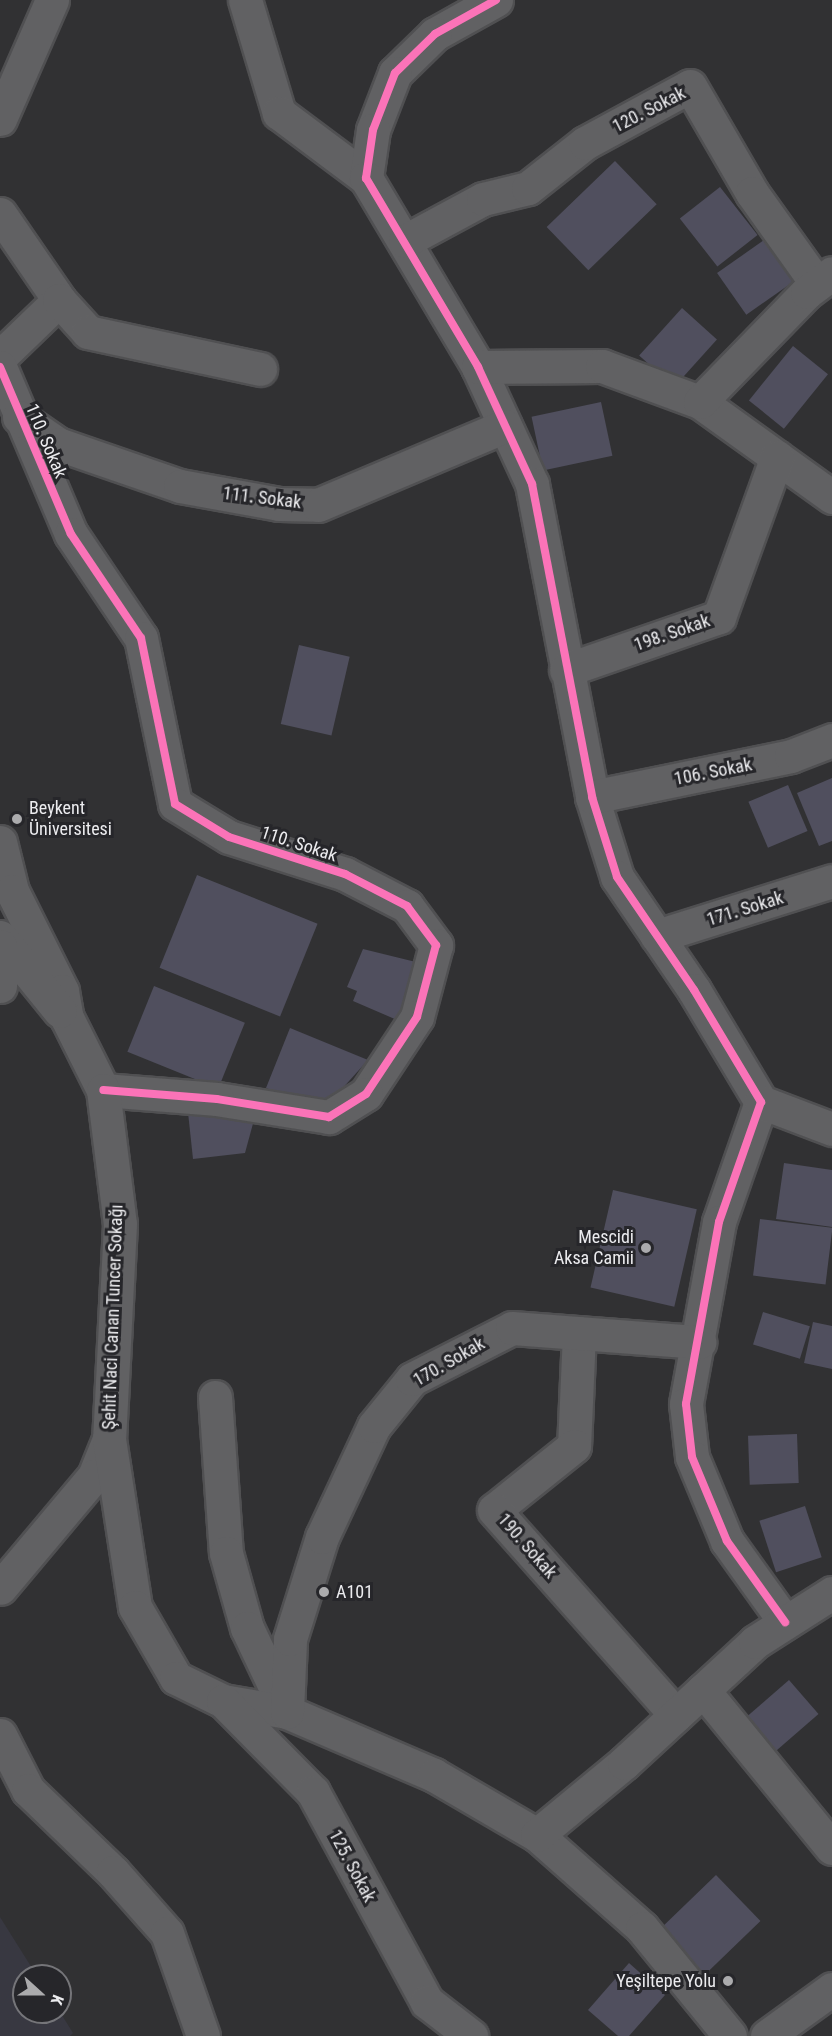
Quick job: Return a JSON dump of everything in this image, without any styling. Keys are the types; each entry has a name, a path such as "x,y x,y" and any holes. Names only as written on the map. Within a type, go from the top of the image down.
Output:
{"street":[{"path":"0,119 52,0"},
{"path":"245,0 279,112 366,178 405,240 478,367 532,484 592,796 616,877 657,936 761,1102 832,1129"},
{"path":"366,178 373,130 395,74 435,34 483,2"},
{"name":"120. Sokak","path":"405,240 483,199 528,188 585,143 690,86 752,193 824,278"},
{"path":"0,214 59,300 88,332 260,369"},
{"path":"700,402 824,278"},
{"path":"0,357 59,300"},
{"path":"478,367 602,366 700,402 832,496"},
{"name":"110. Sokak","path":"0,367 19,417 70,534 141,639 176,804 229,837 345,874 407,906 435,945 417,1017 366,1094 329,1117 217,1098 104,1090"},
{"name":"111. Sokak","path":"19,417 58,444 180,486 279,504 318,505 505,426"},
{"name":"198. Sokak","path":"566,670 719,617 777,457"},
{"name":"106. Sokak","path":"592,796 791,756 832,740"},
{"name":"Şehit Naci Canan Tuncer Sokağı","path":"0,842 8,929 62,991 67,1018 104,1090 120,1224 109,1439 94,1476 0,1588"},
{"name":"171. Sokak","path":"657,936 832,881"},
{"path":"0,946 0,986"},
{"path":"761,1102 719,1222 686,1404 692,1456 727,1541 785,1622"},
{"name":"170. Sokak","path":"287,1712 290,1639 322,1537 374,1426 412,1379 512,1328 699,1342"},
{"name":"190. Sokak","path":"579,1333 574,1446 494,1510 676,1715"},
{"path":"215,1397 226,1553 247,1628 287,1712"},
{"path":"109,1439 135,1607 176,1678 223,1701 287,1712 434,1775 537,1835 642,1928 730,2036"},
{"path":"537,1835 676,1715 755,1642 832,1593"},
{"path":"703,1690 832,1848"},
{"name":"125. Sokak","path":"223,1701 313,1792 427,2002 471,2036"},
{"path":"0,1736 28,1790 113,1872 167,1934 203,2036"},
{"path":"766,2036 832,1989"}],"shaded area":[{"path":"0,1917 29,1964 12,1964 12,2024 67,2024 73,2033 70,2036 0,2036"}],"building":[{"path":"615,161 657,204 588,270 547,227"},
{"path":"720,187 758,235 717,266 680,218"},
{"path":"767,238 796,280 746,315 717,273"},
{"path":"682,308 717,339 674,387 639,356"},
{"path":"793,346 828,374 784,429 749,400"},
{"path":"601,402 612,456 543,471 532,417"},
{"path":"299,645 350,657 331,736 281,724"},
{"path":"832,778 832,841 819,846 797,793"},
{"path":"788,785 808,831 768,848 748,802"},
{"path":"197,875 318,924 280,1016 160,968"},
{"path":"363,949 428,965 404,1023 353,1001 357,991 347,987"},
{"path":"154,986 245,1023 218,1089 127,1052"},
{"path":"290,1028 368,1060 322,1111 266,1088"},
{"path":"187,1103 258,1105 245,1153 193,1159"},
{"path":"784,1163 832,1170 832,1227 776,1219"},
{"name":"Mescidi Aksa Camii","path":"613,1190 697,1209 674,1307 591,1287"},
{"path":"760,1219 832,1228 826,1284 753,1276"},
{"path":"763,1312 810,1326 800,1359 753,1345"},
{"path":"813,1322 832,1326 832,1369 804,1363"},
{"path":"797,1434 799,1483 750,1485 748,1436"},
{"path":"805,1506 822,1557 776,1572 759,1521"},
{"path":"789,1680 819,1714 769,1757 739,1723"},
{"path":"716,1875 760,1921 705,1975 661,1928"},
{"path":"629,1963 665,1995 629,2036 618,2036 588,2010"}],"cycle path":[{"path":"496,0 435,34 395,73 373,130 366,178 478,367 532,484 592,797 617,877 694,990 761,1102 719,1222 686,1404 692,1457 727,1541 785,1622"},
{"path":"0,367 71,534 141,638 175,804 229,837 345,874 407,906 436,945 417,1017 366,1094 329,1117 217,1099 103,1090"}],"place":[{"name":"Beykent Üniversitesi","path":"17,819"},
{"name":"Mescidi Aksa Camii","path":"646,1248"},
{"name":"A101","path":"324,1592"},
{"name":"Yeşiltepe Yolu","path":"728,1981"}]}
